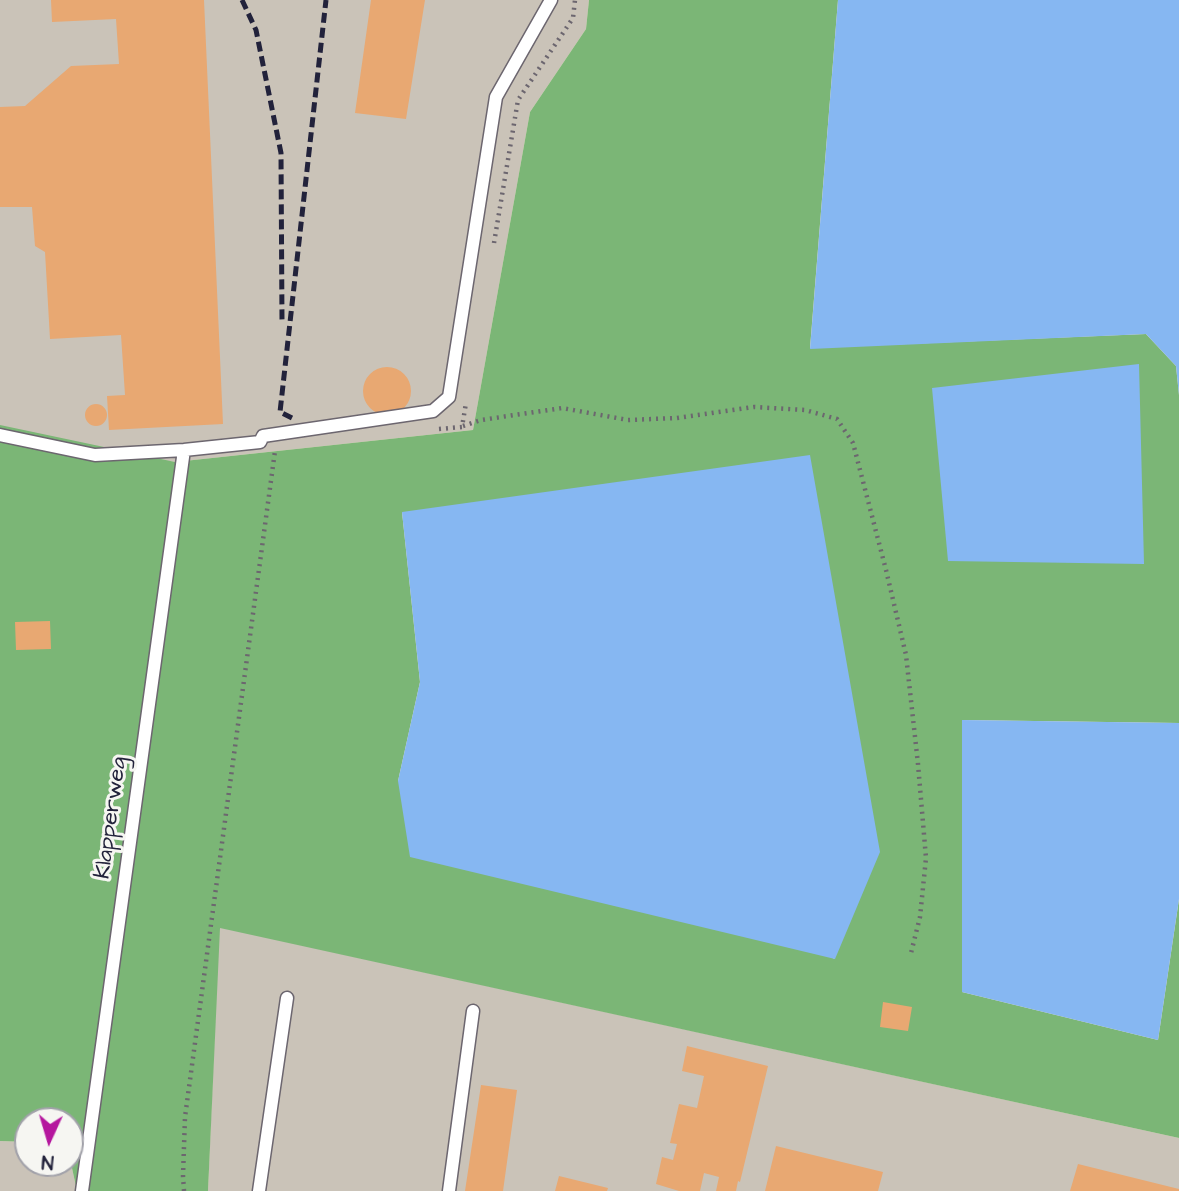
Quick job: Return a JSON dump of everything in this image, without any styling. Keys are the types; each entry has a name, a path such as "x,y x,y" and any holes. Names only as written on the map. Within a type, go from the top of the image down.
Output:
{"lane":[{"path":"0,435 95,455 260,442 263,436 433,411 449,397 496,97 551,0"},
{"name":"Klapperweg","path":"82,1191 184,450"},
{"path":"259,1191 287,998"},
{"path":"449,1191 473,1011"}],"path":[{"path":"462,427 481,420 562,408 628,420 677,418 754,407 805,410 838,419 853,443 906,655 926,858 920,917 910,957"},
{"path":"184,1191 185,1117 273,471"}],"shaded area":[{"path":"0,0 589,0 586,29 530,112 473,430 175,462 0,444"},
{"path":"219,927 1179,1138 1179,1191 208,1191"},
{"path":"0,1141 14,1142 14,1177 74,1177 77,1191 0,1191"}],"green space":[{"path":"589,0 838,0 810,348 1146,334 1176,366 1179,395 1179,723 962,720 962,992 1158,1040 1179,899 1179,1138 220,928 208,1191 77,1191 74,1177 84,1177 84,1107 14,1107 14,1142 0,1141 0,425 175,462 473,430 530,112 586,29","holes":["402,512 835,959 398,781 420,682"]}],"water":[{"path":"838,0 1179,0 1179,395 1176,366 1146,334 810,349"},
{"path":"1139,364 1144,564 948,561 932,388"},
{"path":"810,455 880,852 835,959 410,857 398,781 420,682 402,512"},
{"path":"962,720 1179,723 1179,899 1158,1040 962,992"}],"building":[{"path":"51,0 204,0 223,424 109,430 107,396 125,395 121,335 50,339 45,252 35,246 32,207 0,207 0,107 25,106 71,66 119,64 116,19 52,22"},
{"path":"371,0 425,0 406,119 355,113"},
{"path":"387,367 404,374 411,391 404,408 387,415 370,408 363,391 370,374"},
{"path":"96,404 104,407 107,415 104,423 96,426 88,423 85,415 88,407"},
{"path":"50,621 51,649 16,650 15,622"},
{"path":"883,1002 912,1007 908,1031 880,1027"},
{"path":"687,1046 768,1066 736,1191 716,1191 719,1177 704,1173 700,1191 679,1191 656,1184 662,1157 673,1160 677,1144 670,1143 679,1104 697,1108 704,1076 682,1071"},
{"path":"481,1085 517,1090 503,1191 465,1191"},
{"path":"776,1146 883,1172 878,1191 765,1191"},
{"path":"1078,1164 1179,1189 1179,1191 1070,1191"},
{"path":"559,1176 608,1188 607,1191 555,1191"}],"railway":[{"path":"242,0 256,30 281,153 282,322"},
{"path":"292,418 280,412 326,0"}]}
